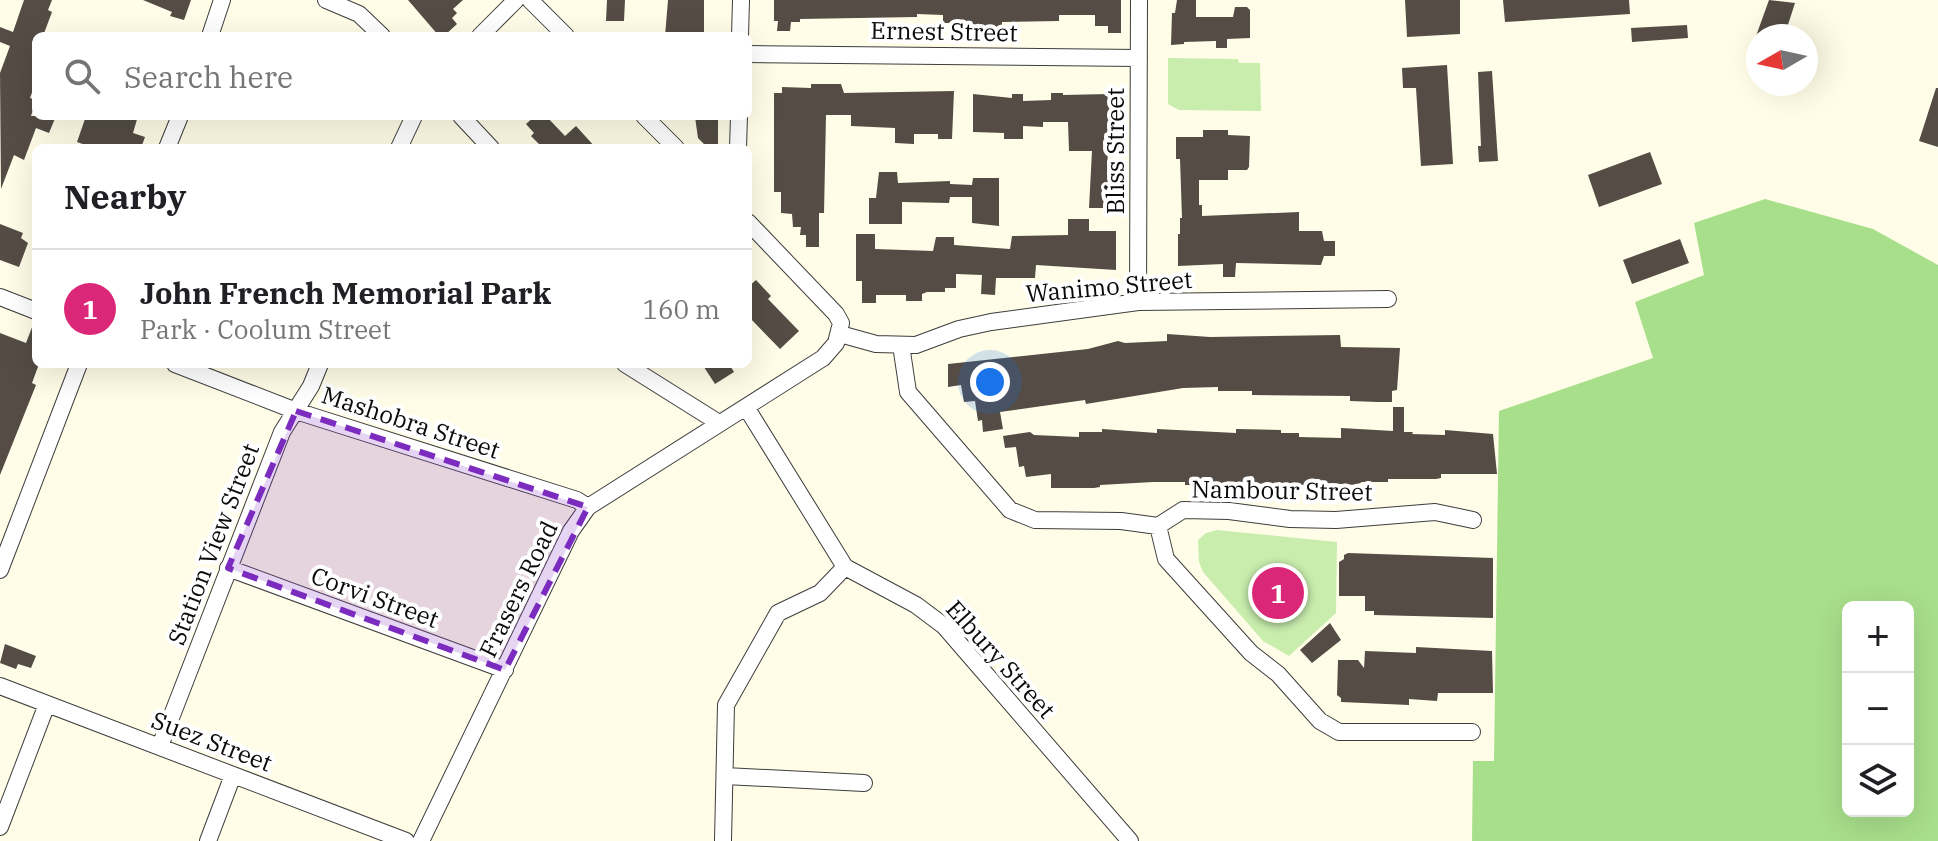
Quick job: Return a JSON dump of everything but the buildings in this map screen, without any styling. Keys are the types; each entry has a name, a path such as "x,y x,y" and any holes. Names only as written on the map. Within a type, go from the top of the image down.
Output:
{"street":[{"path":"211,32 222,0"},
{"path":"326,0 359,14 378,32"},
{"path":"484,32 516,0"},
{"path":"530,0 562,32"},
{"path":"740,32 741,0"},
{"name":"Bliss Street","path":"1138,302 1139,0"},
{"name":"Ernest Street","path":"752,54 1139,58"},
{"path":"169,144 178,120"},
{"path":"401,144 412,120"},
{"path":"465,120 487,144"},
{"path":"648,120 672,144"},
{"path":"738,144 739,120"},
{"path":"752,226 836,314 841,323 840,334"},
{"path":"0,297 32,309"},
{"name":"Wanimo Street","path":"840,334 876,344 924,344 959,329 991,322 1138,302 1388,299"},
{"name":"Frasers Road","path":"421,841 571,531 588,507 823,358 840,334"},
{"path":"901,345 908,392 1010,510 1035,520 1121,521 1158,526 1166,559 1251,653 1278,674 1320,721 1339,732 1472,732"},
{"path":"0,570 77,368"},
{"name":"Mashobra Street","path":"185,368 296,411 577,500 588,507"},
{"name":"Station View Street","path":"160,746 282,432 311,386 318,368"},
{"path":"631,368 719,423"},
{"path":"723,841 726,705 778,613 820,593 845,567 746,407"},
{"name":"Nambour Street","path":"1158,526 1183,510 1336,520 1435,512 1473,520"},
{"name":"Elbury Street","path":"845,567 916,605 944,626 1130,841"},
{"name":"Corvi Street","path":"228,568 505,670"},
{"name":"Suez Street","path":"0,686 406,841"},
{"path":"0,827 47,704"},
{"path":"208,841 233,775"},
{"path":"725,776 864,783"}],"highlighted area":[{"path":"296,411 588,507 505,670 228,568"}],"green space":[{"path":"1168,58 1238,59 1239,63 1260,63 1261,111 1179,110 1168,104"},
{"path":"1765,199 1873,229 1938,265 1938,841 1472,841 1473,761 1494,761 1499,411 1653,358 1635,302 1704,275 1694,223"},
{"path":"1217,530 1337,542 1336,613 1289,656 1263,641 1203,572 1199,562 1198,540 1206,533"}],"place":[{"name":"John French Memorial Park","path":"1278,593"}]}
